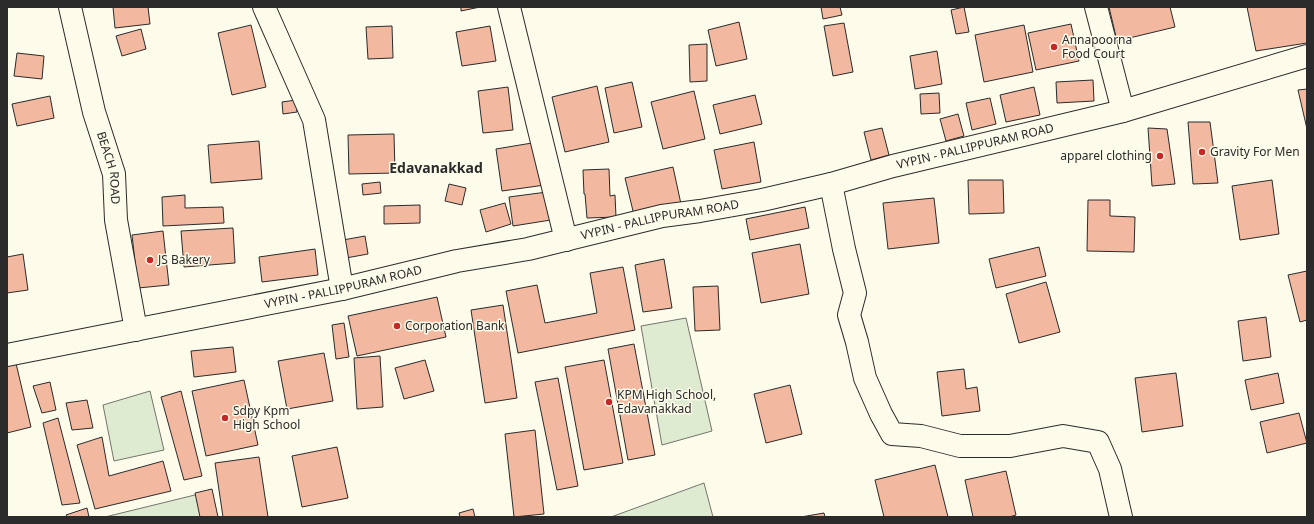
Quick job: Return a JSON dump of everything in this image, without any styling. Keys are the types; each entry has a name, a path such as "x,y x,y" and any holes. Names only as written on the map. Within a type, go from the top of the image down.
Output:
{"street":[{"name":"BEACH ROAD","path":"70,7 94,112 114,174 116,220 136,330"},
{"path":"264,7 314,120 342,289"},
{"path":"509,7 566,240"},
{"path":"1096,7 1123,111"},
{"name":"VYPIN - PALLIPPURAM ROAD","path":"7,355 342,289 456,261 528,249 662,216 762,200 831,184 893,166 1123,111 1307,56"},
{"path":"831,184 844,249 855,293 849,315 865,378 881,414 892,434 921,436 960,446 1010,446 1063,436 1098,442 1110,469 1121,517"}],"green space":[{"path":"686,318 712,431 662,445 641,326"},
{"path":"150,391 164,450 114,461 103,405"},
{"path":"704,483 713,517 611,517"},
{"path":"203,493 209,517 105,517"}],"building":[{"path":"113,7 148,7 150,24 115,28"},
{"path":"461,7 480,7 461,11"},
{"path":"821,7 840,7 842,15 823,19"},
{"path":"964,7 969,32 956,34 951,10"},
{"path":"1109,7 1170,7 1175,27 1117,41"},
{"path":"1247,7 1307,7 1307,43 1256,51"},
{"path":"739,22 747,59 716,66 708,30"},
{"path":"844,23 853,72 833,76 824,26"},
{"name":"Annapoorna Food Court","path":"1071,24 1079,61 1036,70 1028,33"},
{"path":"251,25 266,87 232,95 218,33"},
{"path":"1024,25 1033,72 984,82 975,35"},
{"path":"392,26 393,58 368,59 366,27"},
{"path":"490,26 496,61 462,66 456,32"},
{"path":"141,29 146,49 122,56 116,36"},
{"path":"707,44 707,81 690,82 689,45"},
{"path":"937,51 942,84 915,89 910,56"},
{"path":"17,53 44,56 42,79 14,76"},
{"path":"1093,80 1094,101 1057,103 1056,82"},
{"path":"632,82 642,127 614,133 605,88"},
{"path":"597,86 609,142 565,152 552,97"},
{"path":"508,87 513,130 483,133 478,91"},
{"path":"1034,87 1040,115 1006,122 1000,95"},
{"path":"1307,89 1307,129 1298,90"},
{"path":"694,91 705,139 663,149 651,102"},
{"path":"939,93 940,113 921,114 920,94"},
{"path":"755,95 762,124 720,134 713,105"},
{"path":"50,96 54,118 17,126 12,104"},
{"path":"990,98 996,124 972,130 966,103"},
{"path":"296,100 297,112 283,114 282,102"},
{"path":"958,114 964,136 946,141 940,119"},
{"name":"Gravity For Men","path":"1188,122 1210,122 1218,183 1193,184"},
{"path":"882,128 889,155 871,160 864,132"},
{"name":"apparel clothing","path":"1148,128 1167,129 1175,184 1152,186"},
{"path":"394,134 395,173 349,174 348,135"},
{"path":"259,141 262,179 211,183 208,145"},
{"path":"538,142 545,185 502,191 496,149"},
{"path":"754,142 761,182 722,189 714,150"},
{"path":"673,167 681,204 634,215 625,178"},
{"path":"609,169 610,196 615,195 616,217 587,218 583,170"},
{"path":"968,180 1003,180 1004,213 969,214"},
{"path":"1272,180 1279,234 1240,240 1232,186"},
{"path":"380,182 381,193 363,195 362,184"},
{"path":"449,184 466,188 462,205 445,201"},
{"path":"547,192 551,220 513,226 509,197"},
{"path":"185,195 185,208 223,207 224,223 163,226 162,197"},
{"path":"934,198 939,243 888,249 883,203"},
{"path":"1088,200 1110,200 1110,216 1135,217 1134,252 1087,251"},
{"path":"505,203 511,224 486,232 480,210"},
{"path":"420,205 420,223 384,224 384,206"},
{"path":"805,207 809,228 750,240 746,219"},
{"path":"233,228 235,263 184,267 181,231"},
{"name":"JS Bakery","path":"163,231 169,285 138,288 132,235"},
{"path":"365,236 368,254 346,258 343,240"},
{"path":"800,244 809,294 761,303 752,253"},
{"path":"1039,247 1046,276 996,288 989,259"},
{"path":"315,249 318,275 262,282 259,257"},
{"path":"23,254 28,290 7,293 7,257"},
{"path":"664,259 672,308 643,312 635,265"},
{"path":"623,267 635,330 518,353 506,291 537,285 545,323 597,313 590,273"},
{"path":"1307,271 1307,320 1300,322 1288,275"},
{"path":"1046,282 1060,332 1019,343 1006,294"},
{"path":"718,286 720,330 695,331 693,287"},
{"name":"Corporation Bank","path":"437,297 446,337 357,356 348,316"},
{"path":"503,305 517,398 485,403 471,310"},
{"path":"1266,317 1271,357 1243,361 1238,321"},
{"path":"344,323 349,357 336,359 332,325"},
{"path":"634,344 655,455 628,460 608,349"},
{"path":"233,347 236,372 194,377 191,351"},
{"path":"324,353 333,401 287,409 278,361"},
{"path":"380,356 383,407 357,409 354,358"},
{"path":"15,359 31,427 7,433 7,361"},
{"path":"425,360 434,391 404,399 395,368"},
{"path":"604,360 623,463 584,470 565,367"},
{"path":"964,369 966,389 977,387 980,411 942,416 937,372"},
{"path":"1176,373 1183,426 1142,432 1135,378"},
{"path":"1278,373 1284,403 1251,410 1245,380"},
{"path":"558,378 578,486 557,490 535,382"},
{"name":"Sdpy Kpm High School","path":"244,380 258,445 206,456 192,391"},
{"path":"50,382 56,410 42,413 33,386"},
{"path":"790,385 802,434 766,443 754,394"},
{"path":"181,391 202,476 184,480 161,397"},
{"path":"87,400 93,428 72,430 66,403"},
{"path":"1299,413 1307,443 1267,453 1260,422"},
{"path":"58,418 80,503 62,505 43,423"},
{"path":"535,430 544,514 514,517 505,434"},
{"path":"102,437 109,476 163,461 171,491 95,509 77,445"},
{"path":"337,447 348,498 302,507 292,456"},
{"path":"259,457 268,517 223,517 215,463"},
{"path":"935,465 948,517 884,517 875,480"},
{"path":"1006,471 1016,515 1009,517 973,517 965,480"},
{"path":"212,489 218,517 200,517 195,493"},
{"path":"87,508 89,517 67,517 66,515"},
{"path":"473,509 475,517 460,517 459,513"},
{"path":"824,513 825,517 801,517"}],"place":[{"name":"Annapoorna Food Court","path":"1054,47"},
{"name":"Gravity For Men","path":"1202,152"},
{"name":"apparel clothing","path":"1160,156"},
{"name":"JS Bakery","path":"150,260"},
{"name":"Corporation Bank","path":"397,326"},
{"name":"KPM High School, Edavanakkad","path":"609,402"},
{"name":"Sdpy Kpm High School","path":"225,418"}],"district":[{"name":"Edavanakkad","path":"436,168"}]}
